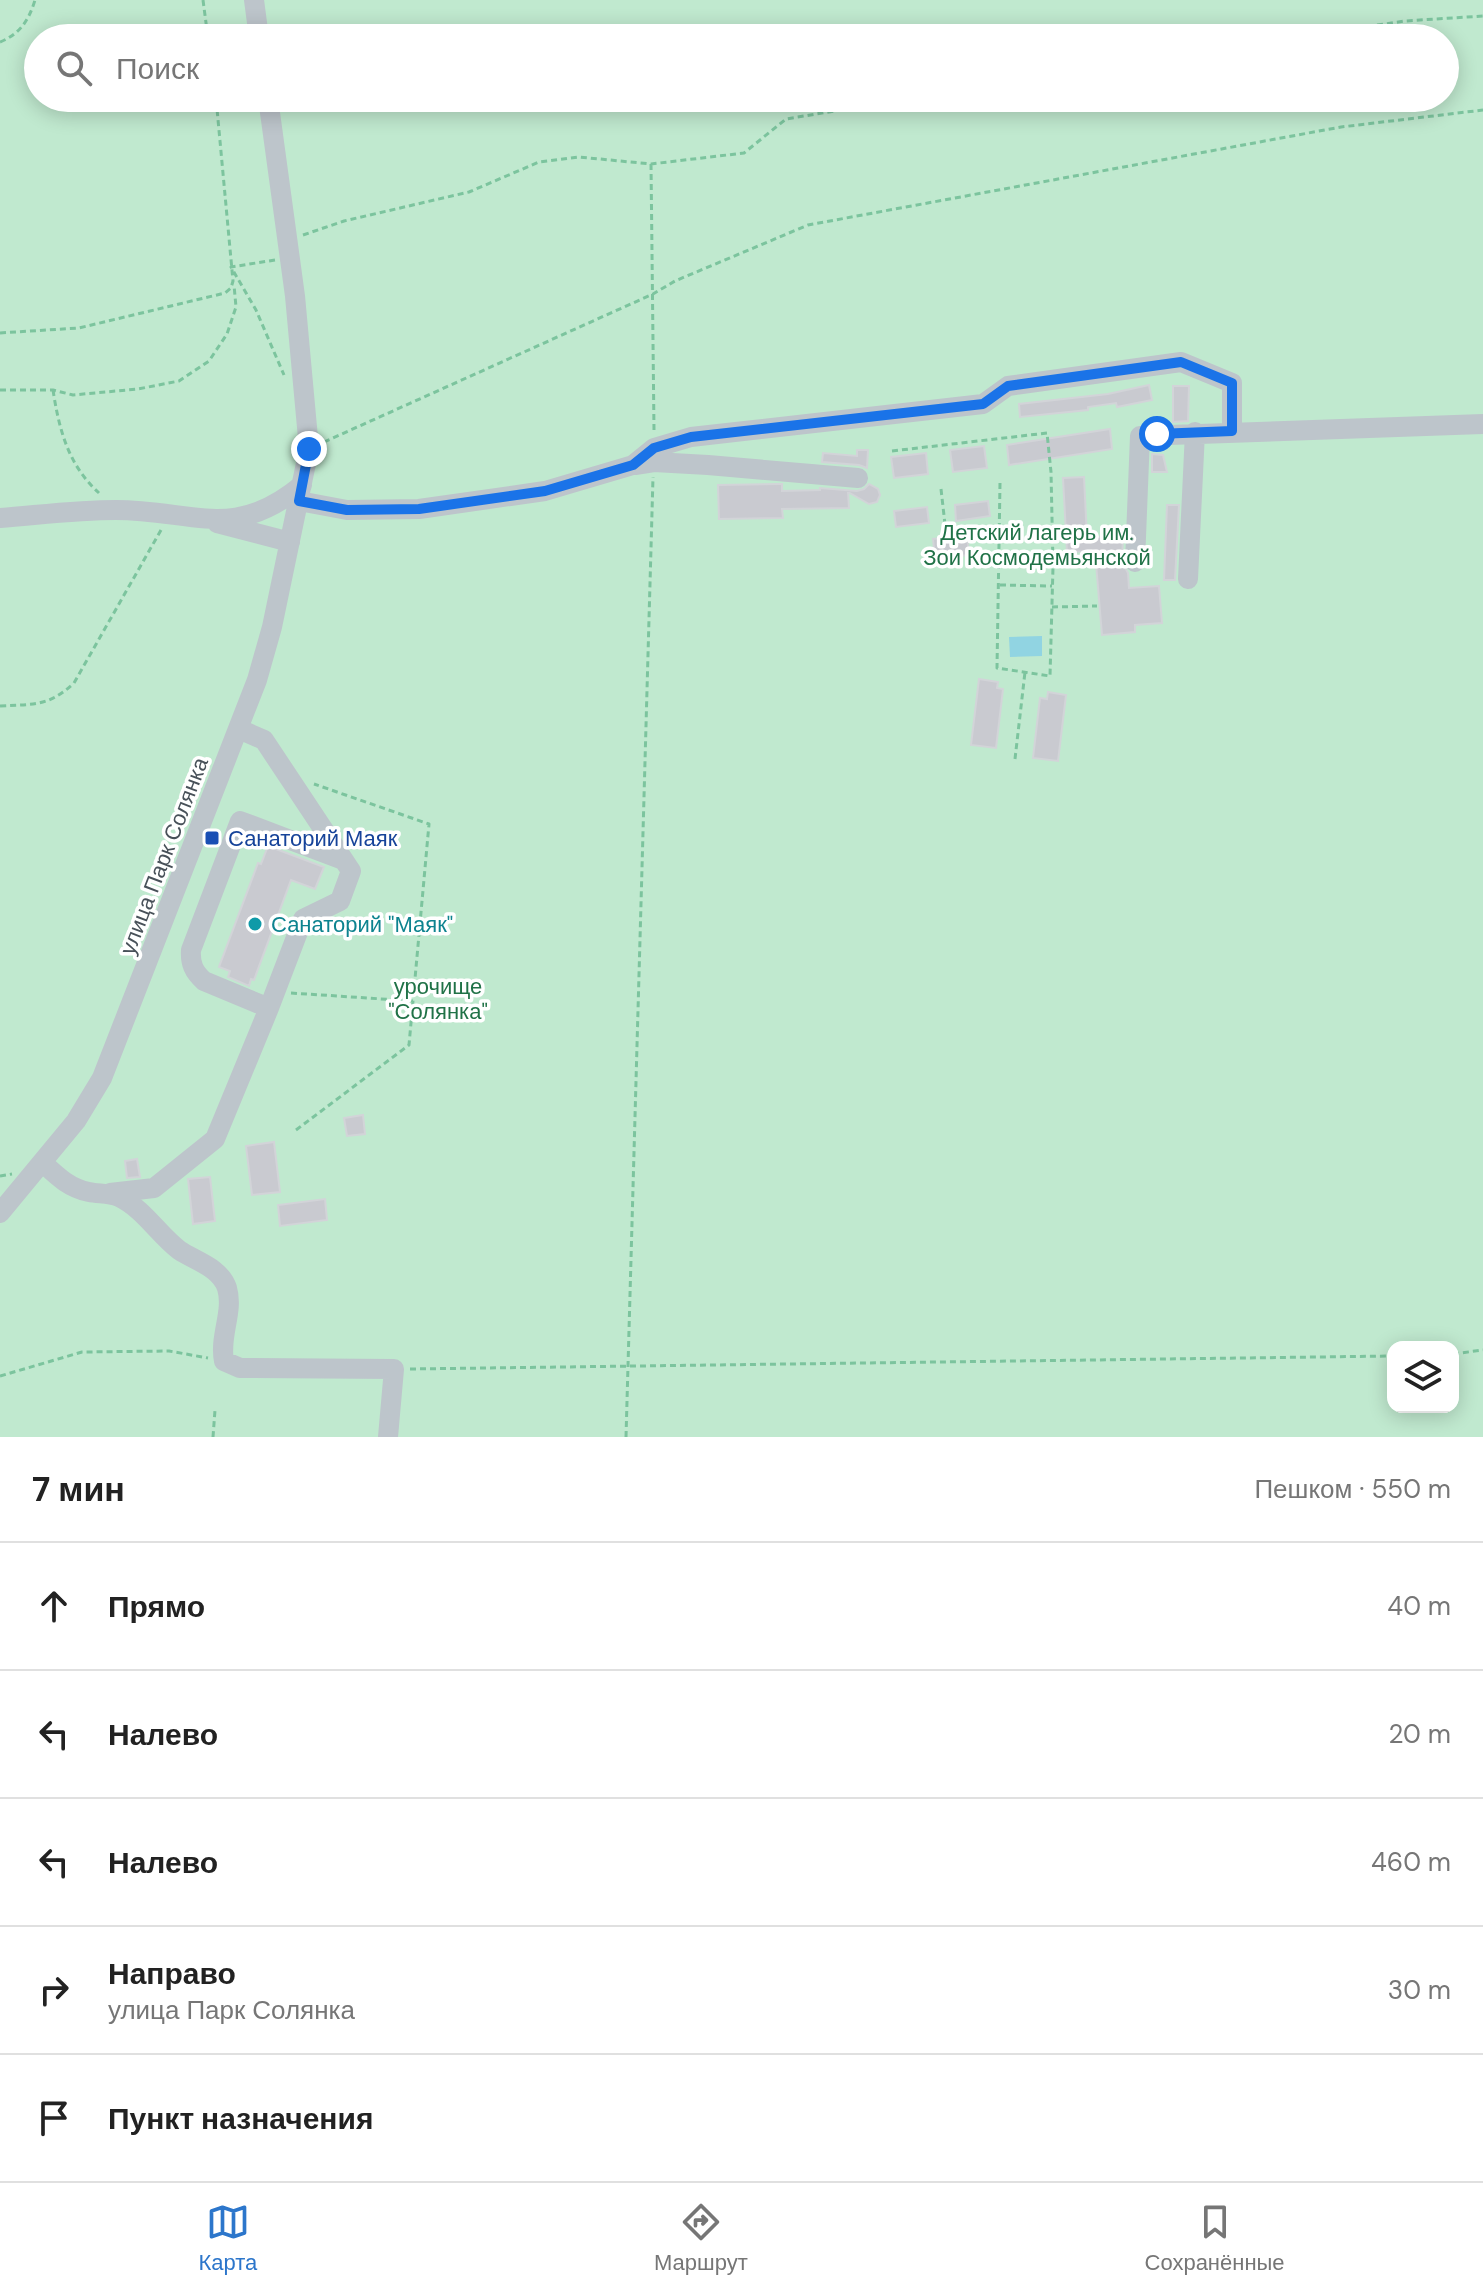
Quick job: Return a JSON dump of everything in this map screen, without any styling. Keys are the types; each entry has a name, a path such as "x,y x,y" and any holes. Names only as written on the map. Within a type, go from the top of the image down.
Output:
{"street":[{"path":"254,0 257,24"},
{"name":"улица Парк Солянка","path":"0,1213 76,1121 102,1078 239,729 272,627 309,449 289,249 270,112"},
{"path":"205,520 235,518 259,512 300,493 347,510 419,509 545,491 633,465 691,437 983,404 1008,386 1181,362 1232,383 1232,431"},
{"path":"1135,562 1140,436 1483,424"},
{"path":"1188,579 1195,432"},
{"path":"654,455 858,478"},
{"path":"0,518 119,510 205,520 290,542"},
{"path":"43,1163 69,1186 88,1192 154,1188 215,1139 303,919 340,901 351,871 264,740 239,729"},
{"path":"272,1000 204,981 192,967 190,959 240,821 343,860"},
{"path":"107,1193 137,1208 179,1250 211,1267 226,1285 229,1305 221,1348 224,1361 240,1368 394,1369 388,1437"}],"path":[{"path":"24,24 30,17 35,0"},
{"path":"203,0 206,24"},
{"path":"1384,24 1483,16"},
{"path":"0,42 13,37 24,24"},
{"path":"309,449 653,294 675,281 808,225 1341,127 1483,110"},
{"path":"0,390 53,390 73,395 138,389 179,381 209,361 227,334 236,307 217,112"},
{"path":"231,267 289,249 344,221 469,192 539,162 579,157 651,164 744,153 786,119 828,112"},
{"path":"626,1437 654,455 651,164"},
{"path":"231,267 256,310 286,380"},
{"path":"0,333 79,328 225,293 233,281"},
{"path":"53,390 62,439 74,462 94,488 119,510"},
{"path":"892,451 1047,433 1053,565 1050,676 997,668 1000,483"},
{"path":"941,489 946,533"},
{"path":"0,706 38,704 57,699 74,683 156,536 175,515"},
{"path":"1053,565 1135,562"},
{"path":"999,585 1052,586"},
{"path":"1052,607 1097,606"},
{"path":"1015,759 1025,672"},
{"path":"287,775 429,824 409,1045 296,1130"},
{"path":"272,1000 413,1001"},
{"path":"1459,1353 1483,1350"},
{"path":"0,1376 82,1352 169,1351 224,1361"},
{"path":"394,1369 1387,1356"},
{"path":"213,1437 215,1410"}],"green space":[{"name":"урочище \"Солянка\"","path":"0,0 1483,0 1483,1437 0,1437"}],"water":[{"path":"1042,636 1042,656 1010,657 1009,637"}],"building":[{"path":"1149,385 1152,400 1117,407 1116,403 1088,407 1088,410 1020,417 1019,404 1108,394"},
{"path":"1173,386 1189,386 1188,421 1173,422"},
{"path":"1110,429 1112,449 1009,465 1007,445"},
{"path":"984,446 987,468 953,472 950,450"},
{"path":"857,450 868,450 867,468 822,462 823,453 857,456"},
{"path":"926,453 928,474 894,478 891,457"},
{"path":"1152,454 1163,455 1167,472 1152,472"},
{"path":"1084,477 1087,538 1109,536 1108,528 1119,527 1120,535 1123,535 1122,562 1128,573 1129,588 1159,586 1162,623 1135,625 1135,632 1102,635 1095,551 1067,552 1063,478"},
{"path":"782,484 782,491 820,488 857,491 869,484 878,489 880,495 877,502 869,504 848,492 849,508 782,509 783,518 719,519 718,485"},
{"path":"988,501 990,516 956,521 955,505"},
{"path":"1167,505 1179,505 1175,580 1164,580"},
{"path":"927,507 929,523 896,527 894,511"},
{"path":"967,535 969,555 935,558 933,539"},
{"path":"979,679 998,682 997,688 1003,689 996,748 971,745"},
{"path":"1048,692 1066,695 1058,761 1033,758 1040,698 1047,699"},
{"name":"Санаторий \"Маяк\"","path":"268,846 324,867 315,889 291,880 254,980 251,979 249,986 228,977 230,971 219,967 258,863 261,864"},
{"path":"363,1115 365,1134 347,1136 344,1118"},
{"path":"274,1142 280,1192 252,1195 246,1146"},
{"path":"137,1159 140,1177 127,1178 125,1161"},
{"path":"210,1177 215,1221 193,1224 188,1179"},
{"path":"325,1199 327,1220 280,1226 278,1205"}],"place":[{"name":"Санаторий Маяк","path":"212,838"},
{"name":"Санаторий \"Маяк\"","path":"255,924"}],"route":[{"path":"309,449 299,501 347,510 419,509 545,491 633,465 654,448 691,437 983,404 1008,386 1181,362 1232,383 1232,431 1157,434"}],"park label":[{"name":"Детский лагерь им. Зои Космодемьянской","path":"1037,544"}]}
